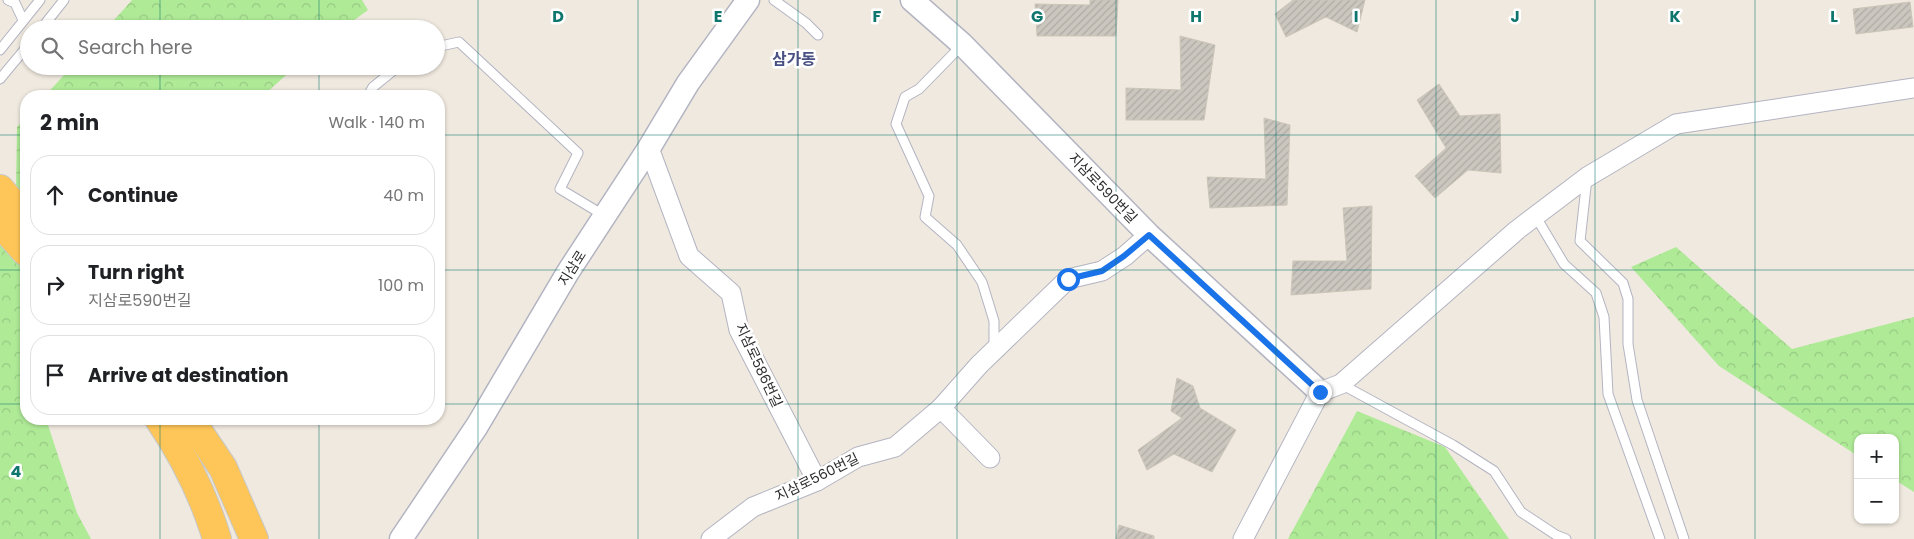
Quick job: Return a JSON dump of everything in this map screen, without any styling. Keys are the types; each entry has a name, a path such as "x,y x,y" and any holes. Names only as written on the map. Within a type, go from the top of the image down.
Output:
{"highway":[{"path":"0,189 20,212"},
{"path":"0,223 20,245"},
{"path":"194,425 224,468 254,539"},
{"path":"179,431 203,539"},
{"path":"179,431 195,482 218,539"},
{"path":"179,431 213,473 236,539"}],"street":[{"name":"지삼로","path":"401,539 477,426 568,272 649,148 688,83 748,0"},
{"name":"지삼로590번길","path":"912,0 962,44 1149,235 1320,392"},
{"path":"1244,539 1320,392 1341,384 1517,230 1536,218 1587,177 1676,124 1914,88"},
{"name":"지삼로586번길","path":"649,148 689,256 731,293 739,330 817,480"},
{"name":"지삼로560번길","path":"711,539 753,507 817,480 858,457 895,447 941,408 978,365 1068,279 1102,271 1149,235"},
{"path":"941,408 990,458"}],"lane":[{"path":"8,0 15,3 23,20 40,0"},
{"path":"48,20 64,0"},
{"path":"774,0 806,23 818,35"},
{"path":"0,50 20,24"},
{"path":"445,45 459,42 578,153 560,189 605,216"},
{"path":"962,44 919,89 905,97 896,124 929,196 926,217 957,245 982,282 994,320 994,350"},
{"path":"0,79 20,55"},
{"path":"371,90 373,86 387,75"},
{"path":"1587,177 1580,241 1623,283 1628,299 1628,344 1637,400 1684,539"},
{"path":"1536,218 1564,264 1596,293 1604,317 1608,394 1660,539"},
{"path":"1341,384 1454,445 1494,471 1521,512 1556,535 1566,539"}],"green space":[{"path":"132,0 362,0 368,10 354,20 114,20"},
{"path":"64,75 286,75 270,90 50,90"},
{"path":"20,124 20,425 48,425 77,513 91,539 0,539 0,211 16,188 17,127"},
{"path":"1676,247 1792,349 1914,317 1914,492 1899,483 1899,434 1854,434 1854,453 1719,366 1631,267"},
{"path":"1357,411 1445,447 1509,539 1288,539"}],"building":[{"path":"1090,0 1118,0 1116,36 1037,36 1035,4 1090,5"},
{"path":"1293,0 1365,0 1357,32 1326,17 1286,37 1275,14"},
{"path":"1910,2 1913,27 1856,34 1853,9"},
{"path":"1180,36 1215,45 1204,120 1126,120 1126,88 1181,90"},
{"path":"1439,84 1460,116 1500,114 1501,173 1468,170 1435,198 1415,176 1446,148 1417,100"},
{"path":"1264,118 1290,125 1287,205 1210,208 1207,177 1266,179"},
{"path":"1372,206 1371,289 1291,295 1293,261 1347,261 1343,208"},
{"path":"1177,378 1193,386 1200,408 1236,430 1212,472 1174,454 1147,470 1138,450 1182,418 1171,411"},
{"path":"1119,525 1154,536 1154,539 1116,539"}],"district":[{"name":"삼가동","path":"794,59"}],"route":[{"path":"1068,279 1102,271 1149,235 1320,392"}]}
